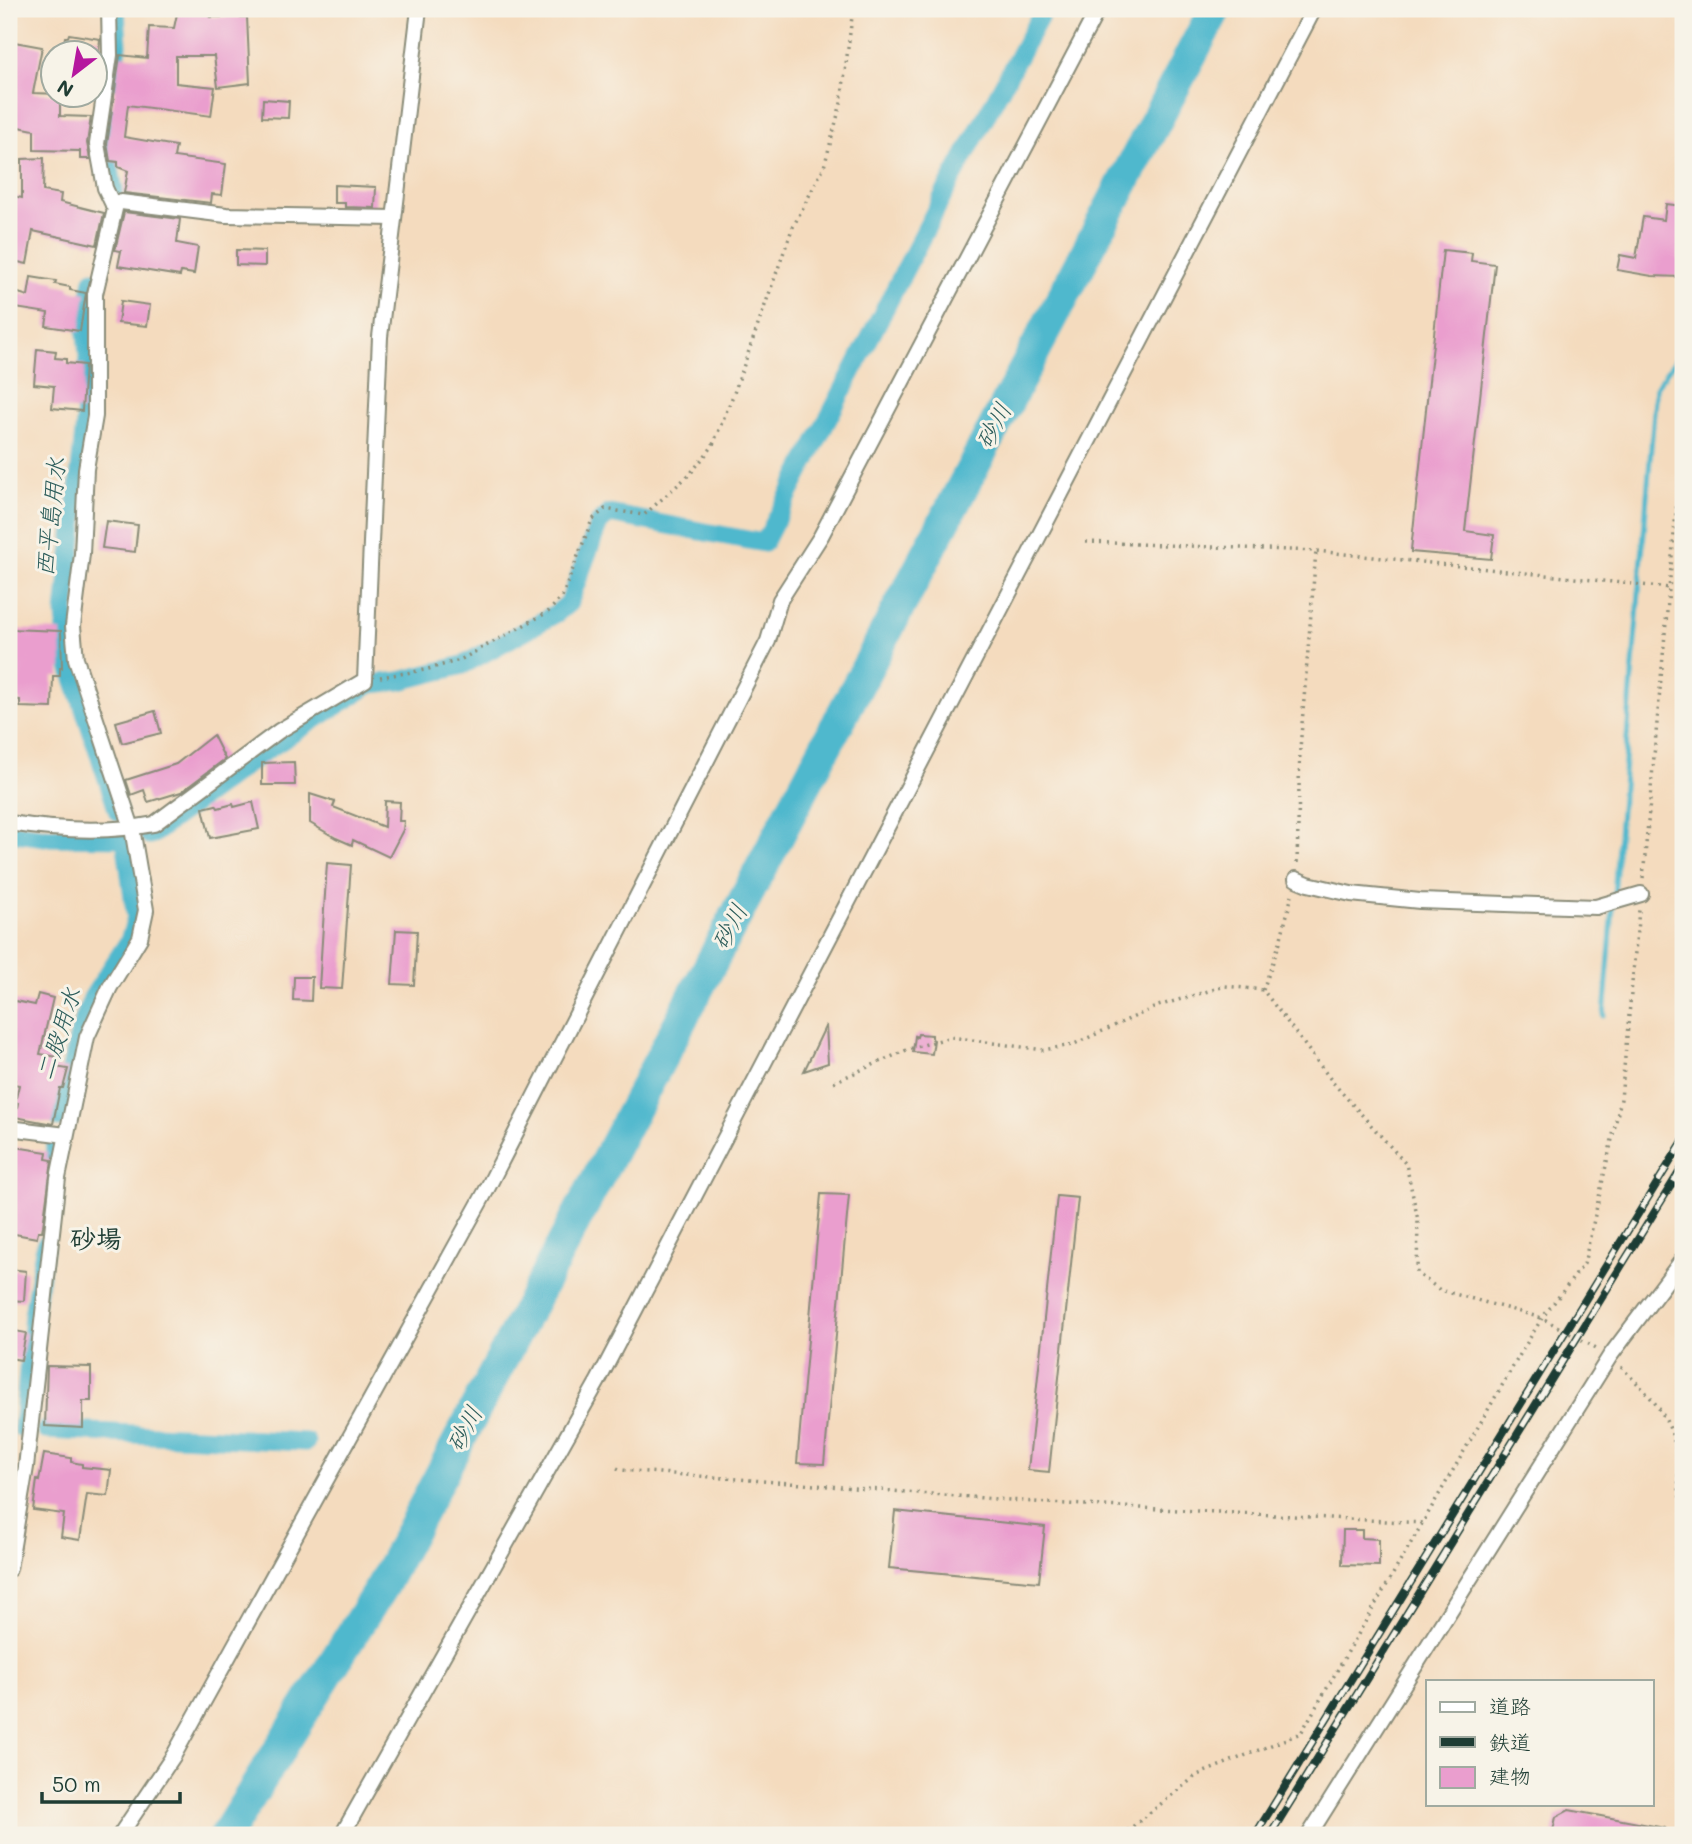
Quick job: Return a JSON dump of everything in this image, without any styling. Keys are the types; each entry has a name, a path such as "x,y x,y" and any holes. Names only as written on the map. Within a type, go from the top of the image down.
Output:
{"street":[{"path":"9,1569 28,1455 58,1178 86,1037 110,987 140,938 145,910 132,828 76,659 73,626 82,554 86,469 96,416 93,326 95,293 116,209 105,188 97,144 110,55 109,9"},
{"path":"9,823 42,828 132,828 154,824 279,731 365,680 380,337 418,9"},
{"path":"120,1835 174,1755 486,1191 768,640 780,600 821,536 1098,9"},
{"path":"342,1835 598,1381 1314,9"},
{"path":"113,205 121,202 226,215 394,218"},
{"path":"1296,879 1351,894 1420,901 1596,907 1641,894"},
{"path":"9,1128 66,1135"},
{"path":"1309,1835 1610,1356 1683,1259"}],"path":[{"path":"365,680 425,670 460,660 548,612 562,597 592,520 605,509 644,515 690,474 712,447 792,229 824,167 841,103 853,9"},
{"path":"1122,1835 1197,1775 1301,1733 1542,1318 1584,1264 1621,1099 1683,434"},
{"path":"1086,541 1316,551 1670,588"},
{"path":"1263,990 1280,942 1296,879 1300,749 1316,551"},
{"path":"834,1082 909,1049 951,1037 1043,1050 1072,1045 1157,1006 1225,986 1263,990 1335,1085 1406,1164 1418,1220 1417,1273 1440,1290 1542,1318 1610,1356 1655,1401 1669,1424 1677,1455 1683,1511"},
{"path":"617,1468 1048,1503 1423,1523"}],"building":[{"path":"178,9 203,9 203,12 210,11 210,17 247,17 250,83 218,87 214,56 176,56 176,83 215,87 211,116 128,105 124,137 176,146 174,157 226,164 222,195 212,194 211,203 124,193 128,171 118,167 118,162 110,161 107,144 120,55 147,58 149,27 174,28"},
{"path":"69,34 94,38 65,38"},
{"path":"9,41 38,46 38,67 33,93 38,93 38,108 60,108 60,116 91,117 87,143 90,159 80,159 80,151 34,150 34,130 9,125"},
{"path":"263,99 289,101 288,118 262,117"},
{"path":"44,158 43,191 61,194 60,202 104,213 97,245 33,231 27,264 9,260 9,195 22,198 22,159"},
{"path":"334,185 376,187 375,208 345,207 345,203 334,203"},
{"path":"1666,204 1683,206 1679,259 1683,259 1682,277 1652,276 1617,270 1620,255 1636,258 1643,217 1664,220"},
{"path":"124,212 180,219 177,243 198,247 194,274 181,272 180,276 118,266 121,251 115,250"},
{"path":"236,250 265,251 265,266 236,265"},
{"path":"1443,250 1472,253 1471,261 1495,264 1465,531 1494,535 1491,559 1411,552"},
{"path":"31,277 56,281 55,284 70,287 70,290 86,293 80,331 46,326 48,313 9,307 9,290 28,296"},
{"path":"121,301 150,305 147,326 118,323"},
{"path":"37,349 56,351 55,358 66,359 66,363 85,365 82,411 52,408 54,386 34,384"},
{"path":"106,521 138,525 135,552 102,548"},
{"path":"9,629 61,631 62,668 60,676 53,676 52,708 20,707 20,700 9,699"},
{"path":"155,711 161,733 122,743 116,722"},
{"path":"213,735 225,759 181,792 148,802 144,790 131,795 126,780 176,764"},
{"path":"294,762 295,785 262,785 262,763"},
{"path":"310,794 335,802 333,807 384,827 385,801 400,802 399,821 404,821 403,830 389,857 353,840 352,845 310,823"},
{"path":"253,802 259,829 210,838 203,808 233,804 234,807"},
{"path":"327,863 351,865 342,989 319,988"},
{"path":"396,930 417,931 414,985 392,984"},
{"path":"294,977 312,977 311,1001 293,1000"},
{"path":"38,994 53,998 40,1054 58,1057 55,1067 68,1069 63,1088 60,1088 53,1124 15,1117 19,1085 14,1084 15,1080 9,1079 9,1027 15,1001 35,1005"},
{"path":"826,1025 828,1063 804,1071"},
{"path":"932,1035 932,1054 913,1052 915,1036"},
{"path":"9,1146 47,1152 46,1159 52,1160 43,1226 42,1231 38,1231 37,1238 9,1233"},
{"path":"821,1194 849,1195 824,1464 797,1463"},
{"path":"1057,1196 1078,1198 1049,1472 1028,1470"},
{"path":"9,1269 26,1271 24,1301 9,1300"},
{"path":"9,1330 26,1333 21,1360 9,1358"},
{"path":"47,1366 91,1367 91,1401 83,1401 83,1428 45,1426"},
{"path":"44,1454 71,1458 71,1462 82,1464 82,1467 111,1470 108,1496 87,1494 80,1540 61,1537 64,1514 33,1510"},
{"path":"895,1511 1045,1527 1039,1582 889,1568"},
{"path":"1343,1530 1362,1530 1362,1538 1379,1539 1379,1566 1342,1565"},
{"path":"1569,1810 1665,1828 1665,1835 1552,1835 1556,1817"}],"waterway":[{"name":"西平島用水","path":"113,80 118,45 116,9"},
{"path":"149,835 265,751 371,684 400,681 463,665 557,613 569,603 599,523 609,514 764,543 944,194 1044,9"},
{"name":"砂川","path":"226,1835 382,1586 1215,9"},
{"name":"西平島用水","path":"107,116 104,138 114,191"},
{"name":"西平島用水","path":"93,280 85,320 88,356 85,423 65,613 68,660 118,812"},
{"path":"1604,1016 1656,387 1682,351 1683,331"},
{"name":"二股用水","path":"9,832 46,837 125,838 136,919 129,941 92,998 80,1031 59,1118"},
{"name":"二股用水","path":"53,1184 55,1147"},
{"name":"二股用水","path":"23,1429 33,1315 45,1245"},
{"name":"二股用水","path":"46,1430 306,1442"}],"railway":[{"path":"1255,1835 1683,1141"},
{"path":"1270,1835 1683,1166"}],"district":[{"name":"砂場","path":"96,1239"}]}
